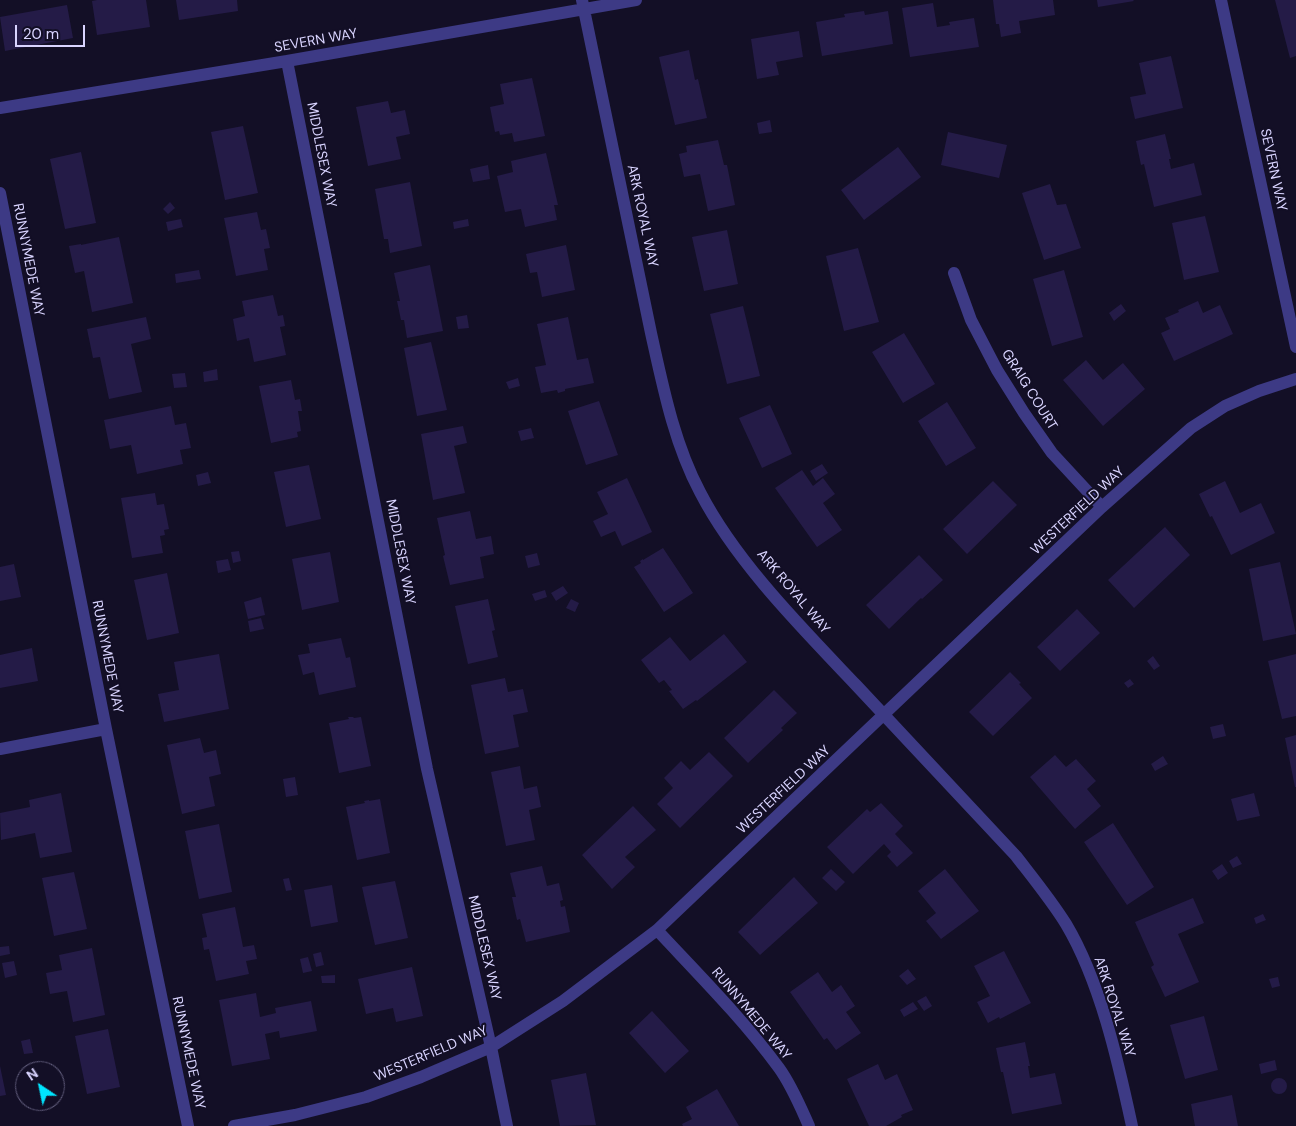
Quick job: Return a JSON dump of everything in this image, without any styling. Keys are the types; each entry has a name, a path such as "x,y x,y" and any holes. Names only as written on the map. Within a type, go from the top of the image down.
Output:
{"street":[{"name":"SEVERN WAY","path":"0,108 288,61 583,5 636,0"},
{"name":"SEVERN WAY","path":"1221,0 1296,347"},
{"name":"ARK ROYAL WAY","path":"583,5 663,388 678,441 700,492 727,535 761,581 806,632 1016,856 1066,925 1081,953 1105,1020 1132,1126"},
{"name":"MIDDLESEX WAY","path":"288,61 427,769 491,1047 507,1126"},
{"name":"RUNNYMEDE WAY","path":"0,193 106,729 188,1126"},
{"name":"GRAIG COURT","path":"954,274 971,320 997,370 1024,413 1052,453 1102,508"},
{"name":"WESTERFIELD WAY","path":"234,1126 295,1115 366,1097 421,1078 491,1047 563,1001 657,930 885,716 1102,508 1191,428 1209,415 1259,391 1296,378"},
{"path":"0,749 106,729"},
{"name":"RUNNYMEDE WAY","path":"657,930 730,1009 780,1069 796,1097 809,1126"}],"building":[{"path":"146,0 150,27 97,35 92,1"},
{"path":"176,0 237,0 238,11 179,20"},
{"path":"993,0 1053,0 1055,15 1019,21 1021,33 1001,37 999,24 996,24"},
{"path":"1097,0 1133,0 1134,1 1098,7"},
{"path":"1275,0 1296,0 1296,56 1290,58"},
{"path":"933,3 937,27 950,25 949,22 974,18 979,47 910,57 902,8"},
{"path":"67,5 73,38 5,51 0,17"},
{"path":"864,11 865,15 888,11 893,44 822,56 816,22 845,17 844,14"},
{"path":"799,31 803,57 776,62 779,75 757,79 751,39"},
{"path":"689,50 695,80 698,79 707,118 675,125 659,57"},
{"path":"1171,56 1183,108 1135,119 1130,97 1146,94 1139,63"},
{"path":"532,78 545,136 514,142 512,133 500,135 499,131 495,132 490,107 504,104 500,84"},
{"path":"388,101 391,113 405,110 410,134 396,137 401,159 368,166 356,107"},
{"path":"770,120 772,132 759,134 757,123"},
{"path":"243,126 258,193 225,200 211,132"},
{"path":"948,132 1007,145 999,178 941,165"},
{"path":"1165,134 1171,159 1169,159 1171,169 1194,163 1202,195 1154,207 1144,164 1141,165 1136,141"},
{"path":"718,140 724,165 727,165 735,205 708,211 700,174 684,177 679,154 687,152 686,146"},
{"path":"898,147 921,177 864,220 841,190"},
{"path":"81,152 96,223 65,229 50,159"},
{"path":"546,153 558,205 554,205 557,220 525,227 521,209 505,212 497,176 513,172 511,161"},
{"path":"488,165 490,179 473,182 470,169"},
{"path":"410,182 422,246 390,253 388,239 384,239 375,189"},
{"path":"1050,184 1057,205 1066,204 1081,248 1044,260 1022,193"},
{"path":"170,202 175,208 168,214 163,209"},
{"path":"257,212 261,230 266,229 270,248 264,249 268,270 236,276 224,218"},
{"path":"1205,216 1219,272 1184,280 1172,223"},
{"path":"181,219 183,227 168,231 166,222"},
{"path":"468,219 469,226 454,229 453,222"},
{"path":"727,230 738,284 704,291 692,237"},
{"path":"119,237 133,303 92,312 84,271 75,273 69,246"},
{"path":"566,245 575,290 542,297 537,272 530,273 526,254"},
{"path":"858,248 879,322 844,331 826,256"},
{"path":"430,265 443,331 407,338 404,320 401,320 397,301 400,301 394,273"},
{"path":"199,270 201,279 176,283 175,274"},
{"path":"1064,270 1083,337 1052,346 1033,279"},
{"path":"273,295 278,316 283,315 285,326 280,327 286,355 254,362 249,338 237,341 233,319 245,316 242,301"},
{"path":"1198,301 1203,313 1220,305 1233,334 1174,361 1161,333 1170,329 1165,318"},
{"path":"1121,304 1126,311 1114,321 1109,313"},
{"path":"743,306 760,376 727,384 710,314"},
{"path":"467,315 469,328 458,329 456,317"},
{"path":"146,317 151,339 131,344 142,392 109,399 100,357 93,358 87,329"},
{"path":"568,317 577,360 588,358 594,383 565,389 565,391 558,393 557,390 541,393 535,367 546,365 537,324"},
{"path":"904,333 935,384 903,403 872,352"},
{"path":"431,342 447,410 417,416 404,348"},
{"path":"1086,360 1103,380 1123,363 1145,389 1103,426 1063,380"},
{"path":"217,369 218,380 204,382 203,372"},
{"path":"185,373 187,387 174,388 172,374"},
{"path":"518,378 520,386 509,389 506,382"},
{"path":"291,380 295,400 300,399 302,411 298,411 301,431 297,432 298,437 271,443 259,386"},
{"path":"599,401 618,455 586,465 568,411"},
{"path":"947,402 976,448 946,466 918,421"},
{"path":"770,405 792,454 762,468 739,418"},
{"path":"171,406 175,425 186,423 191,448 180,450 183,464 137,474 131,445 110,449 104,420"},
{"path":"463,426 467,443 454,446 465,493 433,500 421,434"},
{"path":"531,428 534,438 521,441 518,431"},
{"path":"822,464 828,473 816,481 810,471"},
{"path":"309,465 321,519 286,527 274,472"},
{"path":"802,470 813,486 823,478 835,494 823,503 842,530 817,547 775,488"},
{"path":"208,472 211,483 198,486 196,475"},
{"path":"627,478 652,532 622,546 615,531 601,537 593,521 608,514 597,492"},
{"path":"993,481 1017,505 967,554 943,529"},
{"path":"1225,481 1240,513 1261,503 1275,533 1231,555 1199,494"},
{"path":"155,493 157,505 164,504 169,529 164,530 165,535 160,536 163,553 132,558 121,498"},
{"path":"470,511 476,539 491,536 494,554 480,557 484,578 450,585 437,518"},
{"path":"1165,527 1190,555 1134,608 1108,580"},
{"path":"663,548 693,593 664,612 634,567 641,563 640,561 643,559"},
{"path":"239,551 241,561 233,563 231,552"},
{"path":"330,552 339,602 302,610 292,559"},
{"path":"537,553 540,565 528,568 525,556"},
{"path":"919,555 943,580 889,629 866,605"},
{"path":"228,559 231,570 218,573 216,561"},
{"path":"1280,562 1296,634 1263,641 1249,569"},
{"path":"14,564 21,597 0,601 0,567"},
{"path":"167,573 179,633 147,640 134,580"},
{"path":"563,586 568,593 556,601 551,593"},
{"path":"545,590 547,597 535,601 532,594"},
{"path":"261,597 265,615 248,619 244,602"},
{"path":"488,599 495,630 492,631 498,657 468,664 455,606"},
{"path":"571,599 579,603 575,612 566,608"},
{"path":"1077,609 1100,633 1060,671 1037,647"},
{"path":"261,618 264,629 250,632 248,621"},
{"path":"724,634 747,662 697,701 683,709 669,691 672,690 664,680 659,683 641,660 670,637 690,661"},
{"path":"341,638 346,658 350,657 356,687 319,695 314,672 303,675 298,655 310,653 308,644"},
{"path":"32,648 38,681 0,688 0,655"},
{"path":"219,654 229,709 164,722 158,694 179,690 174,662"},
{"path":"1296,654 1296,716 1282,719 1268,661"},
{"path":"1153,656 1160,666 1154,670 1147,661"},
{"path":"1010,672 1032,698 993,736 969,712"},
{"path":"505,678 508,692 523,689 528,712 513,715 519,747 485,754 471,685"},
{"path":"1130,679 1134,684 1128,688 1124,683"},
{"path":"774,690 797,713 781,728 783,730 748,763 724,738"},
{"path":"348,717 361,717 371,766 339,773 329,723 349,719"},
{"path":"1223,724 1226,736 1213,739 1210,727"},
{"path":"1296,735 1296,787 1295,787 1285,738"},
{"path":"200,738 204,753 216,750 221,774 209,777 215,806 182,814 167,745"},
{"path":"709,752 733,776 680,828 657,804 673,788 664,778 681,761 690,770"},
{"path":"1055,755 1066,767 1076,759 1096,781 1087,789 1101,806 1075,829 1030,777"},
{"path":"1163,756 1168,764 1155,771 1151,764"},
{"path":"520,766 524,789 537,786 541,807 529,810 535,840 506,846 491,772"},
{"path":"295,777 298,795 286,797 283,779"},
{"path":"61,793 72,852 40,858 35,833 1,840 0,813 30,807 29,800"},
{"path":"1254,793 1260,816 1237,821 1231,799"},
{"path":"380,799 390,853 357,860 346,807 365,803 364,801"},
{"path":"881,803 903,826 895,834 913,853 897,867 887,856 891,852 884,844 853,874 827,847 867,809 870,812"},
{"path":"633,806 656,830 625,857 635,867 612,889 582,855"},
{"path":"1113,823 1154,887 1127,905 1084,842"},
{"path":"219,824 232,892 199,899 185,831"},
{"path":"1237,856 1242,864 1233,868 1229,861"},
{"path":"1222,864 1228,873 1218,880 1212,871"},
{"path":"542,866 547,886 559,883 563,900 560,901 561,907 565,906 570,932 526,942 520,919 517,920 512,897 516,897 510,873"},
{"path":"831,869 845,882 836,891 822,878"},
{"path":"945,869 979,911 941,939 926,921 936,913 918,891"},
{"path":"74,872 87,929 54,936 42,878"},
{"path":"794,877 818,903 760,955 738,932"},
{"path":"289,878 292,890 286,891 283,879"},
{"path":"395,881 408,938 375,945 362,887"},
{"path":"332,885 338,922 311,927 304,890"},
{"path":"1193,898 1204,923 1178,934 1199,982 1165,997 1151,967 1154,965 1135,922"},
{"path":"235,907 243,947 254,945 257,959 246,961 249,974 216,981 209,949 204,950 202,938 207,937 202,914"},
{"path":"1263,914 1266,920 1256,924 1254,918"},
{"path":"9,946 10,954 0,956 0,947"},
{"path":"92,948 105,1015 73,1022 67,991 50,994 46,973 62,970 59,955"},
{"path":"1004,951 1031,1003 988,1023 977,1002 990,996 974,966"},
{"path":"321,952 324,965 316,967 313,954"},
{"path":"308,957 312,971 303,973 300,959"},
{"path":"14,961 17,975 5,978 2,963"},
{"path":"412,967 423,1016 396,1022 393,1008 366,1014 358,979"},
{"path":"908,969 916,979 907,985 899,976"},
{"path":"818,972 832,992 841,985 855,1006 846,1012 861,1033 836,1050 827,1038 824,1040 790,992"},
{"path":"335,975 335,983 322,983 321,976"},
{"path":"1278,977 1280,986 1272,988 1269,979"},
{"path":"256,993 260,1017 276,1013 275,1008 311,1001 317,1031 280,1038 279,1031 265,1034 270,1059 232,1066 219,1000"},
{"path":"926,996 932,1006 924,1011 917,1001"},
{"path":"913,1002 918,1009 904,1017 900,1010"},
{"path":"652,1011 689,1051 665,1073 629,1033"},
{"path":"1204,1016 1218,1070 1185,1079 1170,1025"},
{"path":"108,1029 120,1087 87,1094 75,1036"},
{"path":"30,1039 33,1053 24,1054 21,1041"},
{"path":"1025,1042 1030,1066 1028,1066 1030,1078 1055,1073 1062,1104 1012,1114 996,1048"},
{"path":"1275,1060 1277,1070 1261,1074 1259,1064"},
{"path":"878,1064 885,1080 897,1074 913,1110 901,1115 902,1117 886,1126 869,1126 847,1079"},
{"path":"0,1066 6,1095 0,1096"},
{"path":"586,1073 596,1125 560,1126 551,1080"},
{"path":"1276,1078 1282,1078 1287,1083 1285,1092 1276,1094 1271,1089 1271,1083"},
{"path":"717,1089 739,1126 683,1126 682,1124 692,1119 686,1107"},
{"path":"1232,1095 1238,1126 1195,1126 1191,1104"}]}
